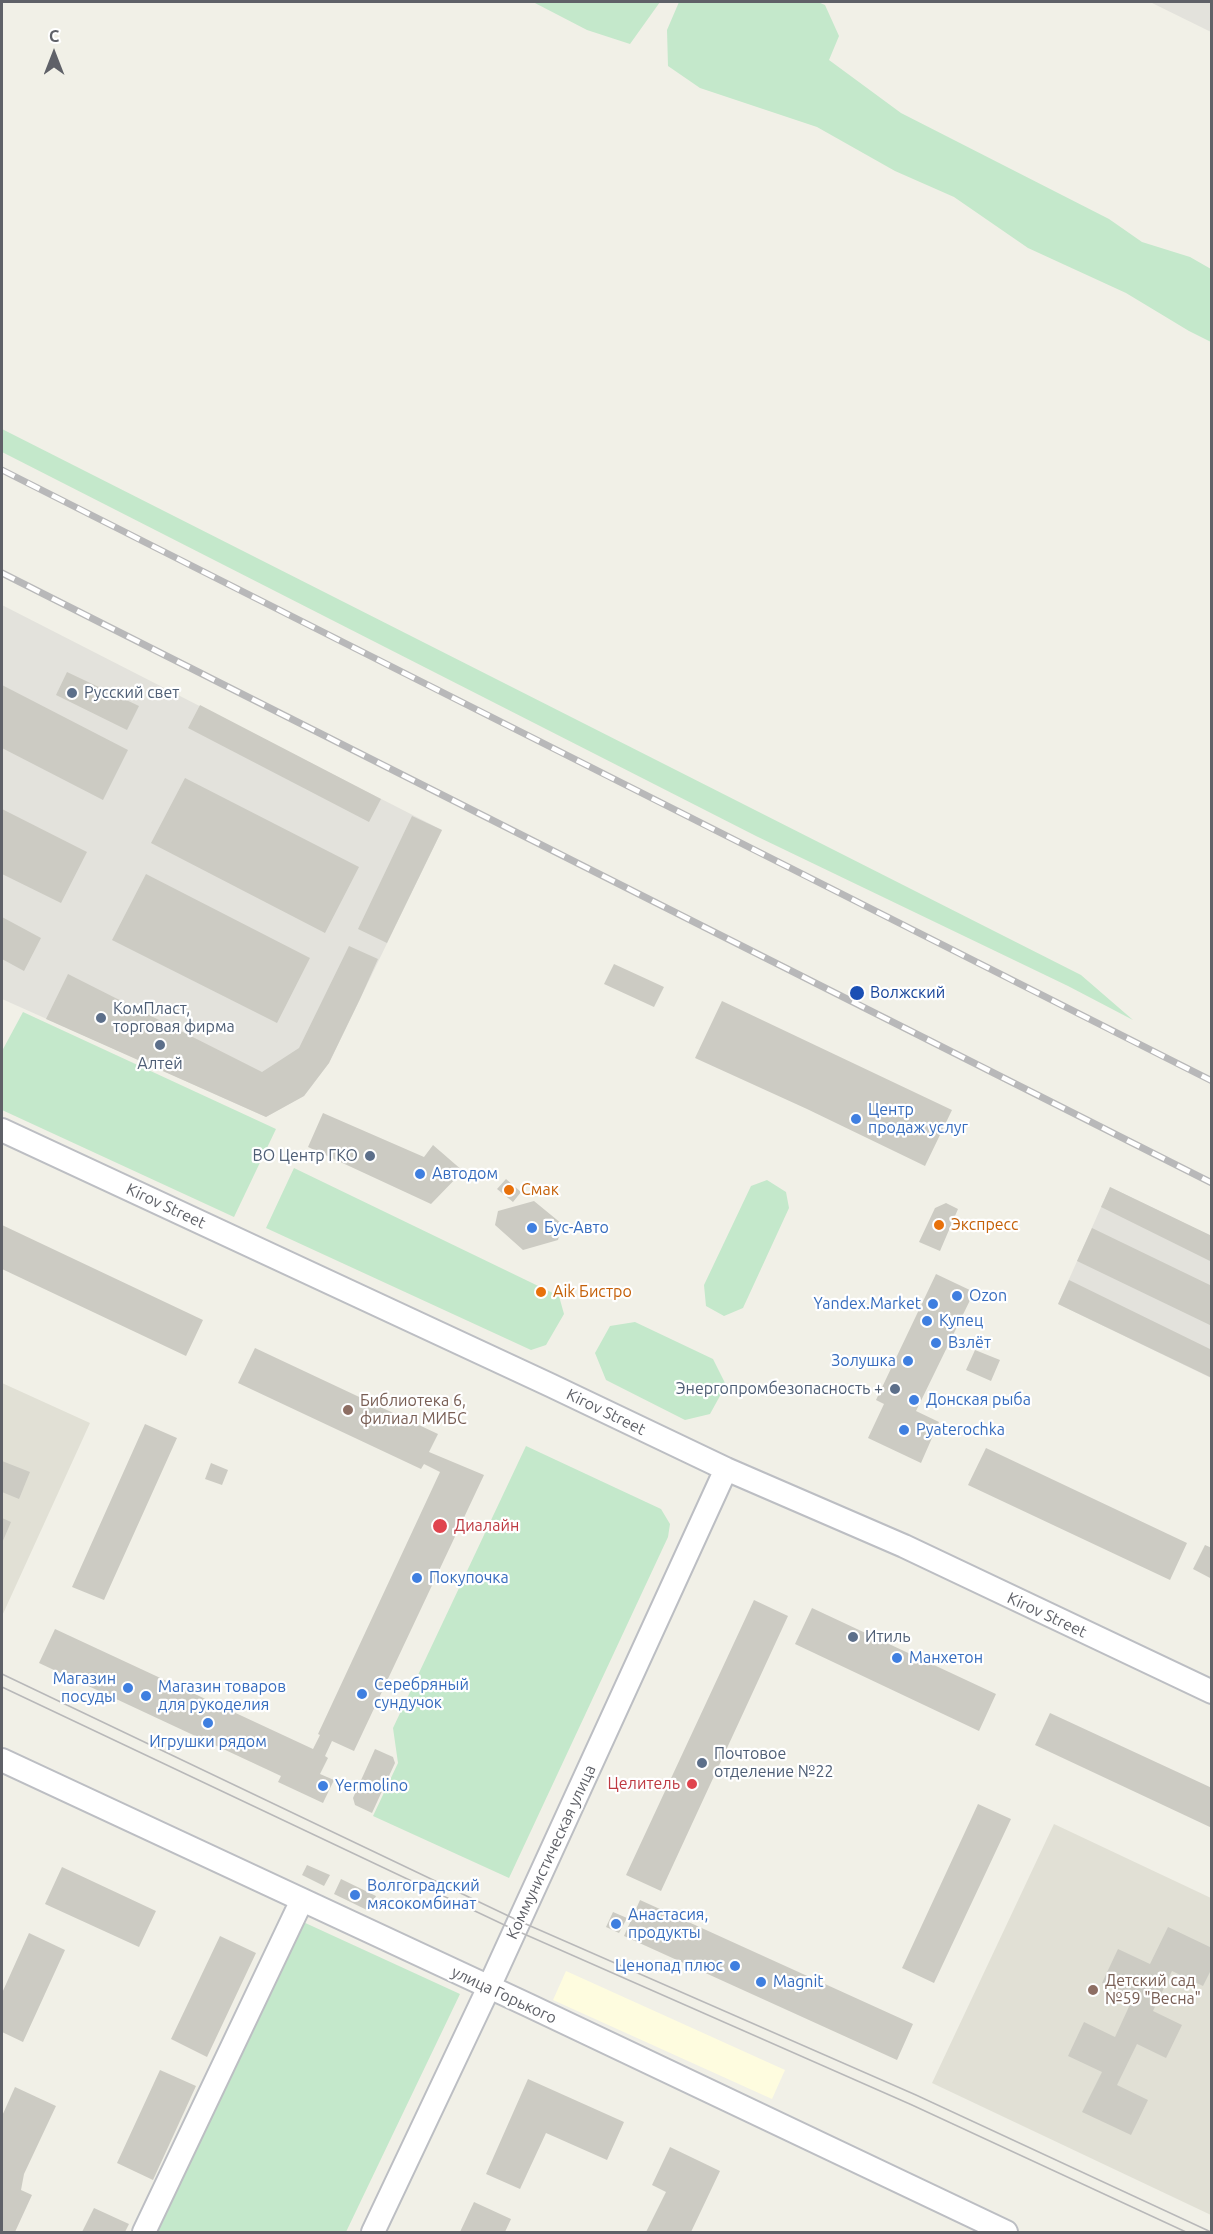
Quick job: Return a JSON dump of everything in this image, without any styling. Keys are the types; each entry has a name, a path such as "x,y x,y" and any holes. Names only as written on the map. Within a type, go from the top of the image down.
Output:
{"street":[{"name":"Kirov Street","path":"2,1130 726,1469 904,1546 1212,1692"},
{"name":"Коммунистическая улица","path":"373,2232 489,1987 726,1469"},
{"name":"улица Горького","path":"2,1760 1006,2232"},
{"path":"144,2232 302,1900"}],"shaded area":[{"path":"1150,2 1211,2 1211,32"},
{"path":"2,605 442,830 329,1063 304,1096 266,1117 2,999"},
{"path":"1110,1187 1211,1236 1211,1378 1058,1304"},
{"path":"2,1383 90,1423 2,1616"},
{"name":"Детский сад №59 \"Весна\"","path":"1054,1824 1211,1898 1211,2215 932,2083"},
{"path":"566,1971 785,2070 772,2099 553,2000"}],"green space":[{"path":"533,2 660,2 630,44 587,30"},
{"path":"679,2 818,2 825,5 839,36 829,60 901,113 1109,219 1142,242 1190,257 1211,269 1211,342 1126,293 1028,248 954,197 895,171 817,127 700,88 668,66 667,30"},
{"path":"2,429 1081,975 1133,1020 1068,986 756,836 2,452"},
{"path":"23,1012 276,1129 234,1217 2,1110 2,1051"},
{"path":"294,1168 559,1296 564,1314 546,1345 531,1350 266,1228"},
{"path":"767,1180 786,1192 789,1208 743,1308 724,1316 706,1306 704,1285 751,1186"},
{"path":"635,1322 713,1359 726,1385 710,1414 685,1420 606,1380 595,1353 610,1326"},
{"path":"526,1446 661,1509 670,1524 668,1537 509,1878 373,1816 398,1763 393,1728"},
{"path":"301,1921 460,1994 346,2232 157,2232"}],"building":[{"path":"67,672 139,706 127,730 56,695"},
{"path":"2,685 128,750 103,800 2,748"},
{"path":"200,705 381,799 369,822 188,728"},
{"path":"185,778 359,867 325,933 151,843"},
{"path":"2,809 87,852 61,903 2,874"},
{"path":"412,816 442,830 387,943 358,929"},
{"path":"146,874 310,958 277,1023 112,940"},
{"path":"2,917 41,938 24,971 2,959"},
{"path":"349,946 378,959 329,1063 304,1096 266,1117 46,1019 68,974 262,1072 299,1048"},
{"path":"614,964 664,987 654,1007 604,984"},
{"path":"722,1001 952,1110 925,1166 695,1058"},
{"path":"323,1113 424,1157 433,1145 463,1171 431,1204 308,1147"},
{"name":"Смак","path":"506,1179 521,1192 513,1202 497,1189"},
{"path":"1110,1187 1212,1236 1212,1262 1101,1207"},
{"path":"534,1201 562,1224 558,1240 523,1250 495,1225 498,1211"},
{"name":"Экспресс","path":"946,1203 958,1209 940,1251 919,1242 935,1208"},
{"path":"2,1225 203,1320 186,1356 2,1269"},
{"path":"1092,1228 1212,1286 1212,1326 1077,1261"},
{"path":"936,1274 974,1292 916,1411 939,1422 921,1463 868,1438 884,1404 876,1400"},
{"path":"1069,1280 1212,1350 1212,1378 1058,1304"},
{"path":"255,1348 438,1434 429,1452 484,1475 354,1751 332,1741 325,1756 328,1758 320,1774 334,1780 323,1803 278,1782 281,1776 39,1663 55,1629 313,1749 440,1472 424,1464 421,1469 238,1383"},
{"path":"975,1350 1000,1360 991,1381 966,1370"},
{"path":"145,1424 177,1438 104,1600 72,1587"},
{"path":"986,1448 1187,1543 1170,1580 968,1485"},
{"path":"2,1461 30,1472 19,1499 2,1492"},
{"path":"211,1463 228,1470 222,1485 205,1479"},
{"path":"2,1518 11,1522 2,1543"},
{"path":"1205,1545 1212,1548 1212,1579 1193,1569"},
{"path":"754,1600 788,1616 661,1891 626,1875"},
{"path":"812,1608 996,1694 979,1731 795,1644"},
{"path":"1050,1713 1212,1788 1212,1828 1035,1745"},
{"path":"375,1749 393,1757 395,1763 372,1813 355,1805 353,1798"},
{"path":"978,1804 1011,1819 934,1983 902,1968"},
{"path":"307,1865 330,1875 324,1886 302,1875"},
{"path":"62,1867 156,1911 139,1947 45,1904"},
{"name":"Волгоградский мясокомбинат","path":"341,1879 376,1896 369,1911 334,1894"},
{"path":"640,1900 913,2024 897,2060 624,1936"},
{"path":"613,1912 627,1918 619,1933 606,1927"},
{"path":"1168,1927 1212,1948 1212,1968 1203,1986 1172,1971 1153,2011 1182,2025 1166,2058 1137,2044 1117,2085 1148,2100 1131,2135 1082,2112 1102,2072 1068,2056 1084,2022 1115,2037 1133,1998 1102,1983 1118,1949 1150,1964"},
{"path":"29,1933 65,1950 23,2042 2,2032 2,1993"},
{"path":"220,1936 256,1953 207,2057 171,2039"},
{"path":"160,2070 196,2086 153,2180 117,2163"},
{"path":"528,2079 624,2122 607,2160 546,2133 520,2189 486,2174"},
{"path":"15,2087 56,2106 24,2174 21,2190 32,2195 15,2232 2,2232 2,2116"},
{"path":"670,2147 720,2171 691,2232 646,2232 666,2192 652,2185"},
{"path":"474,2202 511,2219 505,2232 460,2232"},
{"path":"94,2208 129,2224 125,2232 82,2232"}],"tram line":[{"path":"2,1674 519,1921 916,2095 1211,2232"},
{"path":"2,1687 515,1930 912,2105 1186,2232"}],"railway":[{"path":"2,470 1212,1081"},
{"path":"2,573 1212,1183"}],"place":[{"name":"Русский свет","path":"72,693"},
{"name":"Волжский","path":"857,993"},
{"name":"КомПласт, торговая фирма","path":"101,1018"},
{"name":"Алтей","path":"160,1045"},
{"name":"Центр продаж услуг","path":"856,1119"},
{"name":"ВО Центр ГКО","path":"370,1156"},
{"name":"Автодом","path":"420,1174"},
{"name":"Смак","path":"509,1190"},
{"name":"Экспресс","path":"939,1225"},
{"name":"Бус-Авто","path":"532,1228"},
{"name":"Aik Бистро","path":"541,1292"},
{"name":"Ozon","path":"957,1296"},
{"name":"Yandex.Market","path":"933,1304"},
{"name":"Купец","path":"927,1321"},
{"name":"Взлёт","path":"936,1343"},
{"name":"Золушка","path":"908,1361"},
{"name":"Энергопромбезопасность +","path":"895,1389"},
{"name":"Донская рыба","path":"914,1400"},
{"name":"Библиотека 6, филиал МИБС","path":"348,1410"},
{"name":"Pyaterochka","path":"904,1430"},
{"name":"Диалайн","path":"440,1526"},
{"name":"Покупочка","path":"417,1578"},
{"name":"Итиль","path":"853,1637"},
{"name":"Манхетон","path":"897,1658"},
{"name":"Магазин посуды","path":"128,1688"},
{"name":"Серебряный сундучок","path":"362,1694"},
{"name":"Магазин товаров для рукоделия","path":"146,1696"},
{"name":"Игрушки рядом","path":"208,1723"},
{"name":"Почтовое отделение №22","path":"702,1763"},
{"name":"Целитель","path":"692,1784"},
{"name":"Yermolino","path":"323,1786"},
{"name":"Волгоградский мясокомбинат","path":"355,1895"},
{"name":"Анастасия, продукты","path":"616,1924"},
{"name":"Ценопад плюс","path":"735,1966"},
{"name":"Magnit","path":"761,1982"},
{"name":"Детский сад №59 \"Весна\"","path":"1093,1990"}]}
